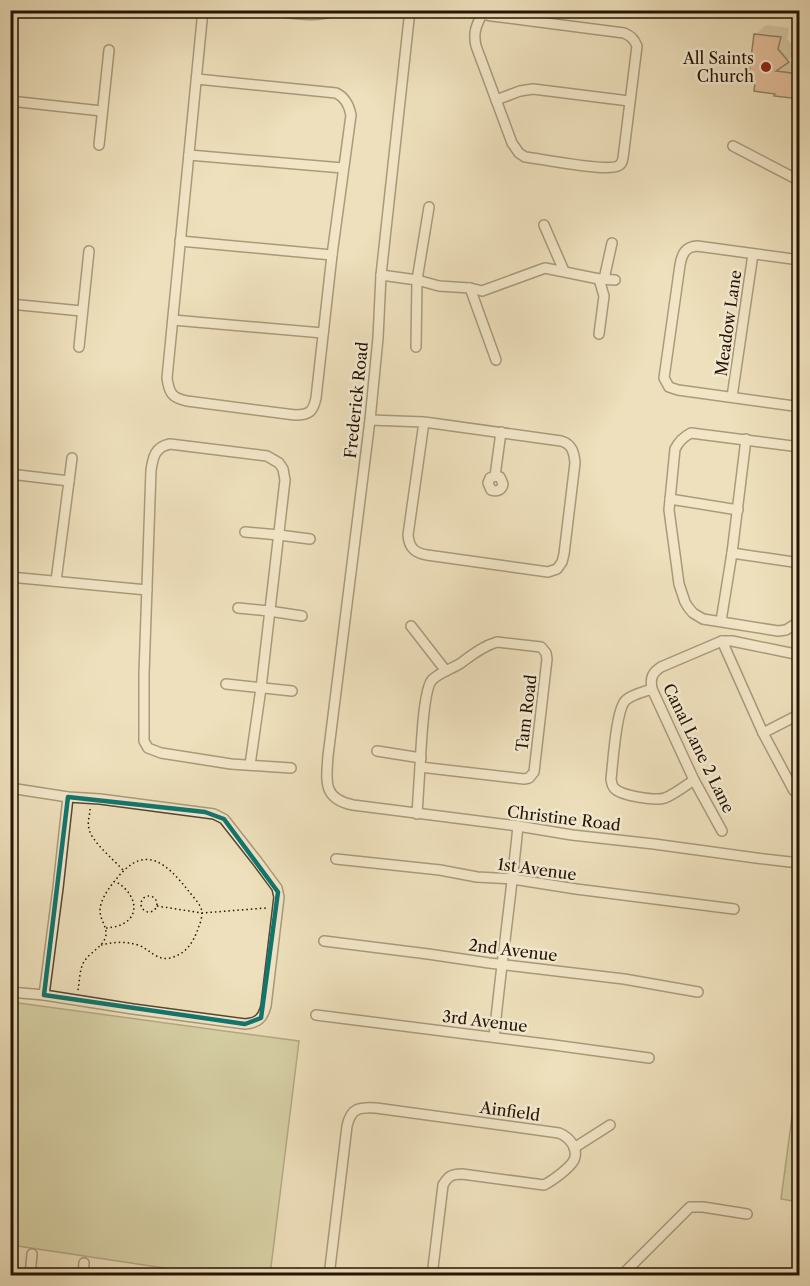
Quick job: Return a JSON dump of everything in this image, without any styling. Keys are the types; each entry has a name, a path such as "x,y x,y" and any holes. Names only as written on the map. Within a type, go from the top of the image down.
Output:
{"street":[{"path":"197,79 326,91 340,95 347,102 351,115 314,407 306,414 295,416 187,401 178,399 170,392 167,378 203,10"},
{"path":"266,10 316,15 336,10"},
{"name":"Frederick Road","path":"330,792 327,780 328,756 370,420 381,275 410,10"},
{"path":"480,12 624,33 634,39 637,46 622,162 619,166 608,168 525,157 519,153 512,143 476,46 474,35 480,12"},
{"path":"99,145 109,50"},
{"path":"496,100 520,91 533,90 629,101"},
{"path":"10,101 102,111"},
{"path":"733,146 800,181"},
{"path":"189,155 343,168"},
{"path":"416,347 417,280 429,207"},
{"path":"544,225 564,271"},
{"path":"180,241 332,255"},
{"path":"599,334 604,296 602,279 612,243"},
{"path":"800,260 692,246 684,252 680,265 664,378 672,389 794,406 800,404"},
{"path":"79,347 89,251"},
{"name":"Meadow Lane","path":"732,397 753,254"},
{"path":"381,275 482,291 545,268 615,280"},
{"path":"470,288 496,360"},
{"path":"10,304 82,311"},
{"path":"173,320 323,333"},
{"path":"370,420 424,422 561,441 569,445 573,449 575,463 564,554 560,567 548,572 419,554 411,548 408,535 424,422"},
{"path":"495,476 501,432"},
{"path":"800,447 691,433 684,437 675,449 669,510 680,584 685,602 693,613 703,619 783,631 800,621"},
{"path":"721,621 746,439"},
{"path":"250,765 279,535 283,469 267,456 164,445 156,451 151,470 143,736 145,744 152,751 161,753 250,765 291,768"},
{"path":"56,581 72,458"},
{"path":"10,474 69,481"},
{"path":"670,499 738,510"},
{"path":"245,532 310,539"},
{"path":"732,552 800,563"},
{"path":"10,577 147,590"},
{"path":"238,608 302,616"},
{"path":"411,626 446,671"},
{"path":"794,791 763,733 722,641 800,655"},
{"name":"Canal Lane 2 Lane","path":"722,641 661,667 656,670 651,681 652,689 694,780 722,831"},
{"name":"Tam Road","path":"377,751 420,762 529,778 534,772 548,659 543,648 497,642 487,645 432,680 428,687 420,762 417,814"},
{"path":"226,684 292,691"},
{"path":"652,689 629,698 622,704 612,784 621,793 658,799 670,795 694,780"},
{"path":"763,733 800,714"},
{"path":"10,788 68,797 205,812 220,816 277,888 279,897 266,1006 261,1018 256,1022 245,1024 44,994 10,992"},
{"name":"Christine Road","path":"330,792 344,803 417,814 768,860 800,861"},
{"path":"44,994 68,797"},
{"path":"494,1037 518,826"},
{"name":"1st Avenue","path":"336,859 513,879 734,909"},
{"name":"2nd Avenue","path":"324,941 502,965 614,977 698,992"},
{"name":"3rd Avenue","path":"316,1015 650,1058"},
{"name":"Ainfield","path":"329,1275 348,1118 355,1110 365,1107 376,1108 559,1133 570,1139 574,1148"},
{"path":"432,1275 443,1185 451,1175 462,1174 544,1185 571,1164 575,1159 574,1148 610,1125"},
{"path":"621,1275 690,1208 703,1207 747,1214"},
{"path":"30,1275 32,1254"},
{"path":"82,1275 84,1263"}],"path":[{"path":"92,798 89,830 123,870"},
{"path":"77,1000 81,968 106,936 100,912 102,902 123,870 145,858 163,864 187,889 202,913 192,944 182,953 170,958 159,958 146,949 130,943 119,941 101,945"},
{"path":"105,928 115,927 125,922 133,913 134,904 131,895 115,881"},
{"path":"142,904 145,898 150,897 154,899 157,906"},
{"path":"134,904 142,904"},
{"path":"142,904 149,912 157,906"},
{"path":"157,906 202,913 256,907 278,908"}],"highlighted area":[{"path":"68,797 205,812 224,819 278,892 261,1018 245,1024 44,995"}],"green space":[{"path":"11,1002 299,1041 270,1275 211,1275 11,1245"},
{"path":"799,1070 799,1202 781,1199"}],"building":[{"name":"All Saints Church","path":"754,34 781,37 778,49 789,62 776,71 800,74 800,99 754,91 755,83 748,82"}],"place":[{"name":"All Saints Church","path":"766,67"}]}
